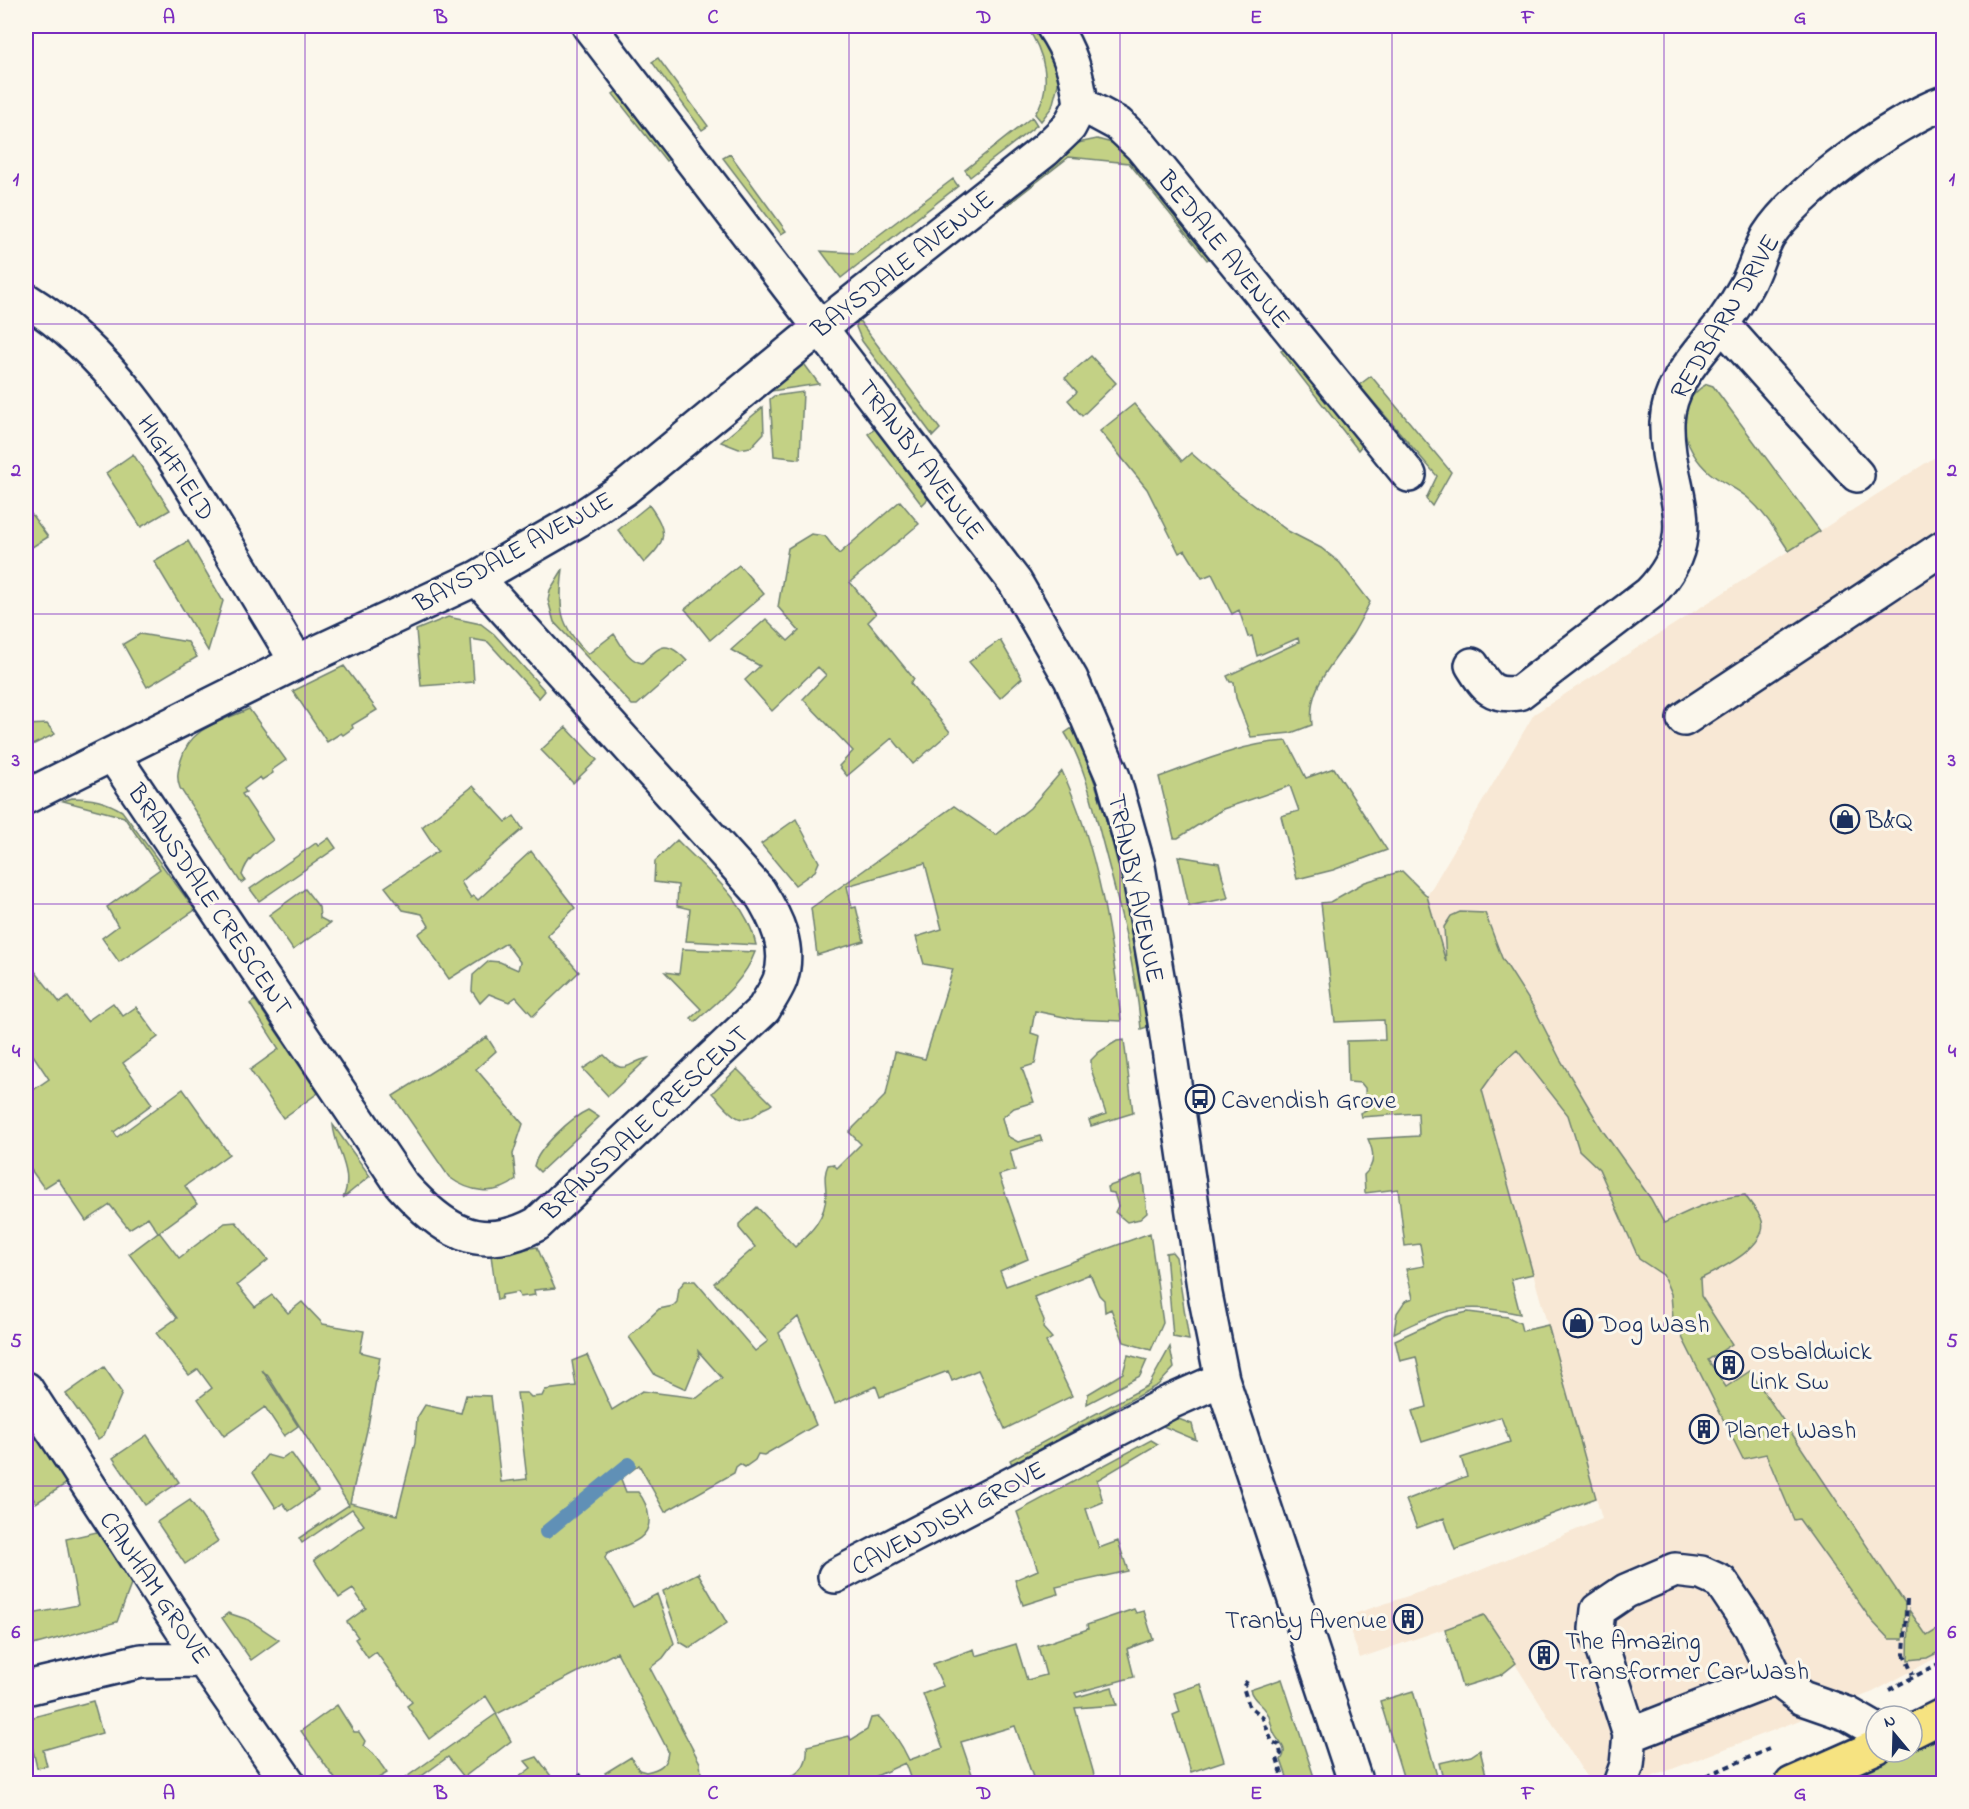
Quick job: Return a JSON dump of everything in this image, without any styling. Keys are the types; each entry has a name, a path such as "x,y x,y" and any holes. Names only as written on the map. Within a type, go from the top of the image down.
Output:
{"main road":[{"path":"1924,1725 1944,1715"},
{"path":"1792,1784 1864,1752"}],"street":[{"name":"TRANBY AVENUE","path":"589,26 1016,582 1071,679 1113,777 1138,866 1165,1022 1204,1294 1222,1379 1356,1784"},
{"path":"1053,26 1064,42 1077,73 1081,104"},
{"name":"REDBARN DRIVE","path":"1472,665 1491,690 1504,695 1519,693 1650,593 1666,577 1678,550 1682,527 1667,422 1672,398 1698,351 1722,324 1746,286 1768,236 1809,191 1874,140 1930,108 1944,103"},
{"name":"BAYSDALE AVENUE","path":"26,798 297,662 477,578 578,520 624,489 821,328 1045,150 1069,127 1081,104"},
{"name":"BEDALE AVENUE","path":"1081,104 1118,124 1142,146 1409,475"},
{"name":"HIGHFIELD","path":"26,300 87,345 131,394 169,450 297,662"},
{"path":"1722,324 1857,475"},
{"path":"1684,719 1944,548"},
{"name":"BRANSDALE CRESCENT","path":"113,755 402,1185 424,1209 454,1231 476,1237 507,1236 525,1230 537,1224 764,1009 780,979 783,949 778,921 759,891 477,578"},
{"name":"CAVENDISH GROVE","path":"835,1576 1168,1403 1222,1379"},
{"name":"CANHAM GROVE","path":"26,1389 204,1660 289,1784"},
{"path":"1620,1784 1627,1765 1630,1736 1596,1629 1598,1610 1626,1591 1675,1570 1701,1573 1720,1582 1751,1627 1776,1678 1802,1698 1848,1714 1864,1723"},
{"path":"26,1688 141,1661 204,1660"},
{"path":"1630,1736 1776,1678"}],"path":[{"path":"1907,1600 1904,1654 1913,1675 1944,1660"},
{"path":"1247,1681 1243,1687 1249,1706 1262,1716 1272,1742 1279,1745 1281,1754 1277,1762 1285,1784"},
{"path":"579,1774 586,1784"}],"shaded area":[{"path":"1943,452 1943,1654 1873,1692 1646,1779 1589,1781 1484,1615 1360,1658 1345,1617 1462,1578 1602,1519 1427,896 1534,714"}],"green space":[{"path":"1026,26 1036,26 1061,73 1052,107 1041,121 1035,114 1044,92 1044,69 1038,46"},
{"path":"658,58 708,126 702,130 652,62"},
{"path":"620,89 672,157 666,161 613,94"},
{"path":"1032,117 1037,125 970,177 965,170"},
{"path":"1097,139 1127,147 1213,255 1207,260 1129,163 1069,157 1006,206 1000,199 1073,144"},
{"path":"730,154 786,231 781,234 723,158"},
{"path":"953,179 958,186 841,278 821,251 855,253"},
{"path":"858,319 940,429 933,436 862,341 856,327"},
{"path":"1287,348 1363,444 1358,450 1281,351"},
{"path":"1091,356 1116,383 1082,416 1068,400 1077,392 1065,378"},
{"path":"802,361 819,384 771,391 697,450 695,443"},
{"path":"1371,376 1451,472 1432,506 1426,499 1437,476 1359,385"},
{"path":"1707,384 1713,386 1820,531 1789,551 1755,505 1745,495 1710,473 1700,463 1687,440 1684,415 1688,403 1695,393"},
{"path":"803,392 800,459 774,456 770,399 774,396"},
{"path":"1134,404 1182,461 1191,453 1225,483 1288,531 1321,548 1340,563 1370,602 1355,631 1317,687 1313,699 1312,725 1291,733 1251,737 1236,698 1234,682 1230,682 1227,676 1299,642 1298,638 1257,656 1252,636 1248,637 1239,610 1232,614 1212,574 1202,578 1185,550 1179,553 1147,489 1100,431"},
{"path":"763,407 764,433 751,447 739,449 721,442"},
{"path":"875,429 928,499 922,505 868,434"},
{"path":"133,454 170,510 141,527 106,473"},
{"path":"900,501 919,524 850,582 876,614 868,622 914,679 910,683 950,732 913,764 892,738 847,776 839,766 853,751 803,699 826,675 818,667 772,711 745,680 760,666 731,650 766,619 788,641 799,631 778,607 788,548 811,534 825,536 839,554"},
{"path":"649,505 660,522 663,536 658,548 644,563 618,530"},
{"path":"26,507 48,537 26,551"},
{"path":"188,541 223,601 208,651 154,561"},
{"path":"739,565 764,594 710,640 685,609"},
{"path":"563,569 561,606 563,616 571,634 588,654 614,634 626,652 637,662 642,663 654,652 664,647 674,650 687,661 637,705 632,705 554,622 548,600 550,590"},
{"path":"448,617 481,624 494,634 545,691 539,698 488,642 471,639 474,682 421,686 416,630"},
{"path":"140,634 188,642 197,657 147,687 123,644"},
{"path":"1000,640 1022,678 1000,698 969,662"},
{"path":"344,666 377,710 352,725 353,728 343,735 341,733 327,742 293,691"},
{"path":"249,709 286,760 272,770 273,773 262,780 260,777 244,789 246,792 242,794 273,840 250,859 242,875 245,880 241,883 180,788 178,774 185,749 191,740 217,722"},
{"path":"47,724 55,734 26,748 26,725"},
{"path":"566,727 597,760 573,783 541,750"},
{"path":"1072,728 1101,801 1130,914 1146,1008 1147,1027 1141,1029 1130,956 1114,884 1087,783 1065,733"},
{"path":"1287,741 1306,778 1334,768 1387,850 1333,870 1297,879 1281,816 1299,811 1290,786 1223,809 1178,838 1174,838 1159,777 1238,749"},
{"path":"1062,771 1075,800 1102,893 1121,1021 1074,1019 1035,1011 1031,1033 1040,1036 1035,1064 1022,1068 1034,1102 1014,1108 1002,1118 1007,1136 1018,1142 1040,1136 1042,1141 1010,1151 1015,1170 999,1175 1028,1259 1000,1271 1006,1286 1150,1233 1163,1323 1151,1350 1124,1342 1111,1309 1105,1312 1104,1300 1099,1295 1090,1274 1034,1297 1044,1320 1043,1328 1052,1338 1046,1342 1072,1396 1005,1429 978,1370 952,1381 948,1371 880,1397 876,1386 835,1404 798,1317 779,1333 816,1425 764,1455 758,1454 755,1460 745,1467 740,1464 734,1473 665,1512 639,1465 621,1479 626,1492 638,1492 643,1498 648,1512 648,1527 640,1538 607,1553 605,1558 633,1607 657,1594 674,1643 663,1658 650,1668 700,1763 702,1783 629,1783 627,1778 610,1779 605,1773 631,1757 639,1770 646,1772 655,1769 662,1766 668,1751 617,1652 497,1714 486,1696 429,1739 407,1706 412,1702 376,1652 368,1658 355,1639 358,1637 347,1622 366,1608 353,1589 339,1598 314,1560 364,1525 352,1509 302,1543 299,1538 349,1505 268,1376 262,1370 298,1426 284,1436 265,1407 224,1436 198,1399 212,1388 198,1369 189,1375 156,1333 177,1318 129,1254 158,1232 148,1217 129,1229 110,1205 86,1221 58,1179 44,1188 29,1167 26,1171 26,1095 49,1079 31,1052 26,1055 26,970 31,966 60,1003 68,997 87,1021 113,1003 123,1016 136,1007 158,1037 123,1063 152,1104 114,1132 117,1137 183,1089 229,1154 185,1186 197,1204 159,1232 179,1258 225,1223 236,1222 268,1260 237,1285 255,1307 272,1295 288,1313 302,1302 323,1324 364,1331 360,1352 380,1357 368,1426 350,1503 397,1515 415,1443 417,1418 425,1405 461,1413 466,1395 491,1396 501,1482 527,1479 517,1393 527,1393 531,1397 542,1396 545,1390 576,1386 572,1361 587,1355 612,1410 642,1391 697,1398 722,1378 698,1351 699,1357 686,1389 655,1375 629,1337 659,1309 673,1306 677,1302 679,1288 685,1281 695,1281 755,1351 768,1341 714,1283 755,1247 739,1228 739,1224 757,1207 795,1247 812,1230 825,1203 826,1169 828,1165 833,1164 837,1168 861,1144 849,1132 886,1095 895,1052 925,1059 953,969 924,964 916,937 942,929 925,863 847,886 852,908 856,907 864,941 817,955 811,908 954,806 996,835 1030,808"},
{"path":"473,786 506,822 514,816 523,829 461,882 471,898 474,896 478,900 531,851 575,908 547,935 579,972 533,1016 516,997 509,1002 489,994 480,1003 472,991 473,975 489,961 500,962 518,970 520,962 506,943 449,979 418,934 429,926 422,914 403,910 385,887 438,851 422,827"},
{"path":"72,798 98,801 122,811 195,910 119,962 102,938 118,926 107,907 160,869 124,817 63,801"},
{"path":"796,819 819,862 815,871 795,885 761,844"},
{"path":"329,838 336,848 259,901 250,889 316,843 318,846"},
{"path":"677,840 713,875 735,901 751,929 756,945 686,941 690,909 677,906 678,885 654,882 655,861"},
{"path":"1178,856 1219,863 1228,898 1189,906"},
{"path":"1402,871 1427,896 1446,962 1444,927 1451,916 1460,912 1485,913 1502,958 1534,1008 1560,1059 1603,1131 1651,1199 1664,1223 1713,1202 1745,1195 1758,1212 1763,1228 1752,1247 1730,1263 1700,1279 1701,1296 1732,1344 1708,1360 1726,1387 1750,1371 1905,1603 1903,1639 1889,1639 1872,1621 1799,1519 1794,1520 1766,1454 1743,1459 1673,1319 1671,1294 1663,1275 1639,1259 1599,1169 1579,1150 1568,1115 1517,1050 1499,1066 1482,1090 1533,1274 1511,1279 1520,1314 1485,1308 1456,1310 1427,1318 1394,1333 1397,1313 1405,1301 1413,1298 1406,1269 1424,1266 1420,1244 1405,1246 1398,1189 1365,1193 1364,1175 1371,1167 1373,1158 1368,1139 1419,1136 1418,1113 1361,1117 1360,1113 1366,1110 1365,1088 1361,1083 1348,1082 1347,1041 1385,1040 1384,1020 1335,1022 1321,903 1330,902 1365,882"},
{"path":"305,889 319,907 320,918 330,923 293,950 269,915"},
{"path":"682,949 755,952 737,982 695,1022 691,1018 701,1009 665,972 679,974"},
{"path":"255,1000 318,1093 283,1118 250,1070 279,1049 250,1004"},
{"path":"487,1037 496,1051 476,1069 523,1124 513,1154 516,1180 499,1189 482,1190 465,1186 449,1177 393,1096"},
{"path":"1124,1040 1133,1113 1091,1126 1089,1120 1106,1114 1091,1069 1091,1060 1117,1041"},
{"path":"604,1055 617,1066 622,1067 648,1058 608,1096 583,1069"},
{"path":"737,1069 772,1104 746,1119 734,1116 712,1093"},
{"path":"588,1110 599,1117 540,1172 534,1166 542,1151 565,1126"},
{"path":"333,1125 370,1176 343,1198 347,1179 346,1170"},
{"path":"1142,1174 1147,1213 1140,1219 1127,1222 1115,1212 1118,1206 1114,1193 1108,1192 1107,1187"},
{"path":"537,1247 555,1288 534,1290 535,1295 520,1297 518,1292 502,1295 501,1299 497,1300 491,1255"},
{"path":"1172,1252 1176,1257 1189,1340 1173,1337 1166,1253"},
{"path":"1468,1312 1508,1317 1520,1323 1522,1331 1548,1325 1596,1498 1455,1550 1444,1518 1417,1528 1406,1500 1467,1476 1461,1458 1510,1442 1501,1417 1422,1442 1412,1411 1427,1407 1416,1357 1400,1361 1395,1340 1445,1317"},
{"path":"1170,1347 1174,1368 1158,1385 1012,1464 1010,1460 1149,1385"},
{"path":"1128,1355 1147,1360 1140,1376 1087,1404 1088,1394 1123,1373"},
{"path":"104,1367 122,1393 104,1435 98,1439 66,1394"},
{"path":"1173,1417 1192,1424 1196,1440 1158,1424"},
{"path":"36,1432 69,1482 36,1503 26,1487 26,1439"},
{"path":"147,1435 179,1482 145,1505 113,1458"},
{"path":"1151,1440 1158,1444 1097,1480 1103,1502 1086,1509 1099,1548 1118,1541 1128,1571 1056,1587 1058,1594 1023,1605 1015,1580 1038,1570 1017,1512"},
{"path":"292,1454 318,1491 289,1511 283,1503 276,1508 253,1472 267,1455 281,1459"},
{"path":"190,1500 218,1541 185,1564 157,1522"},
{"path":"101,1531 132,1582 117,1622 26,1647 26,1615 78,1605 66,1539"},
{"path":"698,1573 727,1623 690,1648 680,1642 663,1591"},
{"path":"1134,1609 1136,1613 1144,1611 1153,1639 1127,1649 1134,1677 1075,1693 1077,1697 1112,1687 1117,1705 1075,1708 1095,1778 1078,1783 1035,1783 1015,1726 961,1742 975,1783 912,1783 905,1763 861,1783 781,1783 801,1769 806,1759 807,1746 849,1736 851,1740 867,1730 871,1718 879,1717 900,1742 909,1760 943,1748 923,1694 943,1686 933,1664 974,1649 976,1656 1016,1644 1027,1680 1046,1675 1038,1646 1088,1629 1087,1625"},
{"path":"1909,1610 1927,1636 1943,1626 1943,1650 1927,1658 1908,1660"},
{"path":"228,1613 249,1620 279,1640 251,1660 222,1618"},
{"path":"1484,1615 1516,1663 1501,1675 1462,1687 1445,1629"},
{"path":"1282,1679 1316,1783 1289,1783 1281,1760 1284,1753 1283,1747 1274,1732 1267,1712 1250,1690"},
{"path":"1201,1684 1224,1761 1191,1772 1173,1715 1180,1712 1174,1693"},
{"path":"1413,1691 1439,1783 1405,1783 1380,1701"},
{"path":"93,1701 102,1733 43,1750 47,1766 37,1768 26,1719"},
{"path":"337,1705 354,1732 359,1732 365,1741 363,1746 373,1753 387,1773 370,1783 338,1783 301,1731"},
{"path":"496,1714 511,1741 464,1777 448,1757 412,1783 398,1783"},
{"path":"1943,1734 1943,1783 1828,1784 1875,1764 1924,1764 1924,1743"},
{"path":"1480,1750 1488,1783 1444,1783 1439,1763 1471,1756"},
{"path":"537,1757 556,1783 511,1783 531,1768 525,1761"}],"waterway":[{"path":"546,1532 629,1464"}],"place":[{"name":"B&Q","path":"1845,819"},
{"name":"Cavendish Grove","path":"1200,1099"},
{"name":"Dog Wash","path":"1578,1323"},
{"name":"Osbaldwick Link Sw","path":"1729,1365"},
{"name":"Planet Wash","path":"1704,1429"},
{"name":"Tranby Avenue","path":"1408,1619"},
{"name":"The Amazing Transformer Car Wash","path":"1544,1655"}]}
